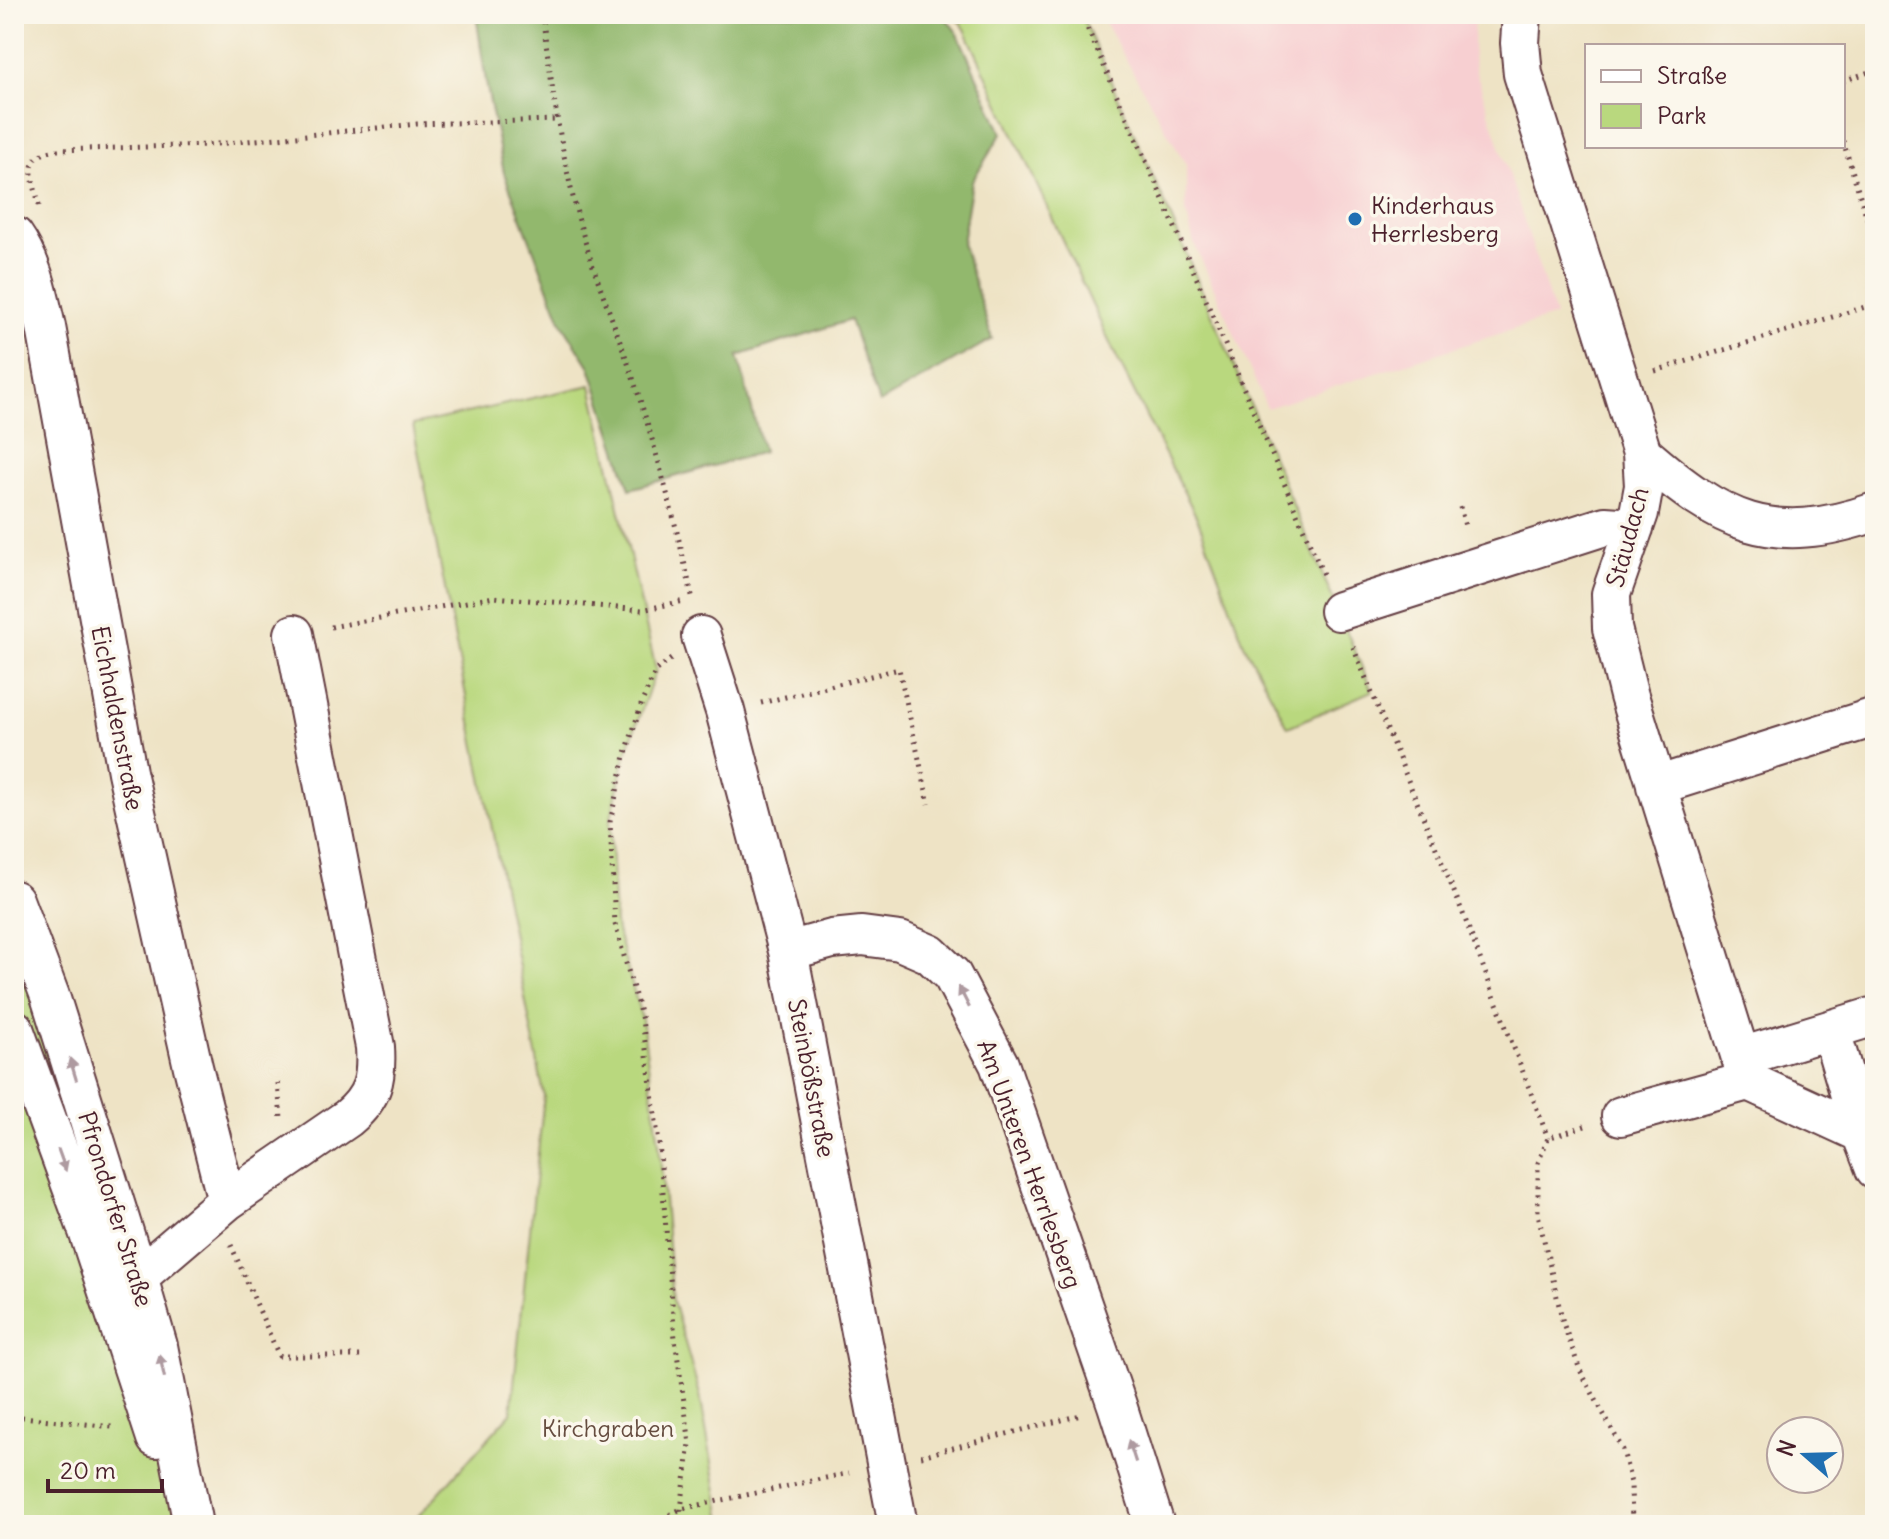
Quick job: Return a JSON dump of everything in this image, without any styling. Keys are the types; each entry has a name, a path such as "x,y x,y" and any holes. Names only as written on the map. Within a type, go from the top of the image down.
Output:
{"street":[{"name":"Stäudach","path":"1522,14 1520,43 1523,74 1642,453 1644,486 1634,528 1611,594 1612,628 1629,696 1744,1069"},
{"name":"Eichhaldenstraße","path":"18,242 36,282 46,327 127,772 222,1206"},
{"path":"1642,453 1693,496 1732,517 1758,525 1787,528 1819,526 1875,512"},
{"path":"1339,611 1605,526 1634,528"},
{"path":"122,1283 222,1206 355,1112 372,1089 377,1070 370,1017 294,634"},
{"name":"Steinbößstraße","path":"701,636 725,711 788,951 898,1525"},
{"path":"1656,786 1875,717"},
{"name":"Pfrondorfer Straße","path":"14,900 50,996 122,1283 155,1432 181,1525"},
{"name":"Am Unteren Herrlesberg","path":"788,951 832,939 862,936 900,941 930,954 952,975 999,1064 1117,1405 1155,1525"},
{"path":"1621,1116 1875,1016"},
{"name":"Pfrondorfer Straße","path":"14,1029 122,1283 158,1346 193,1525"},
{"path":"1831,1031 1861,1133 1875,1169"},
{"path":"1744,1069 1861,1133"}],"path":[{"path":"542,14 557,120 575,206 599,287 631,372 679,536 701,636 656,670 625,756 610,822 615,924 642,1020 659,1143 675,1339 690,1444 681,1509 683,1525"},
{"path":"1081,14 1339,611 1462,911 1548,1138 1538,1163 1538,1214 1563,1323 1580,1370 1623,1450 1631,1483 1632,1525"},
{"path":"1845,80 1875,70"},
{"path":"18,242 42,223 30,171 43,152 207,145 417,124 557,120"},
{"path":"1845,147 1875,244"},
{"path":"1620,381 1875,304"},
{"path":"294,634 494,597 642,610 692,599"},
{"path":"725,711 899,669 929,804"},
{"path":"1548,1138 1621,1116"},
{"path":"222,1206 279,1356 362,1356"},
{"path":"648,1525 681,1509 886,1465 1117,1405"},
{"path":"14,1416 155,1432"}],"shaded area":[{"name":"Kinderhaus Herrlesberg","path":"1100,14 1474,14 1473,57 1476,72 1555,316 1267,408 1193,241 1186,211 1186,165"}],"green space":[{"path":"476,14 943,14 958,34 1002,133 972,181 962,243 992,339 879,403 850,320 738,356 763,452 630,489 590,367 562,323 504,173"},
{"path":"954,14 1081,14 1372,691 1288,727 1244,644 1198,520 1113,350 965,29"},
{"name":"Kirchgraben","path":"591,385 656,670 625,756 610,822 615,924 642,1020 659,1143 673,1301 700,1395 723,1525 410,1525 511,1413 544,1095 413,425"},
{"path":"14,919 193,1525 14,1525"}],"place":[{"name":"Kinderhaus Herrlesberg","path":"1355,219"}]}
